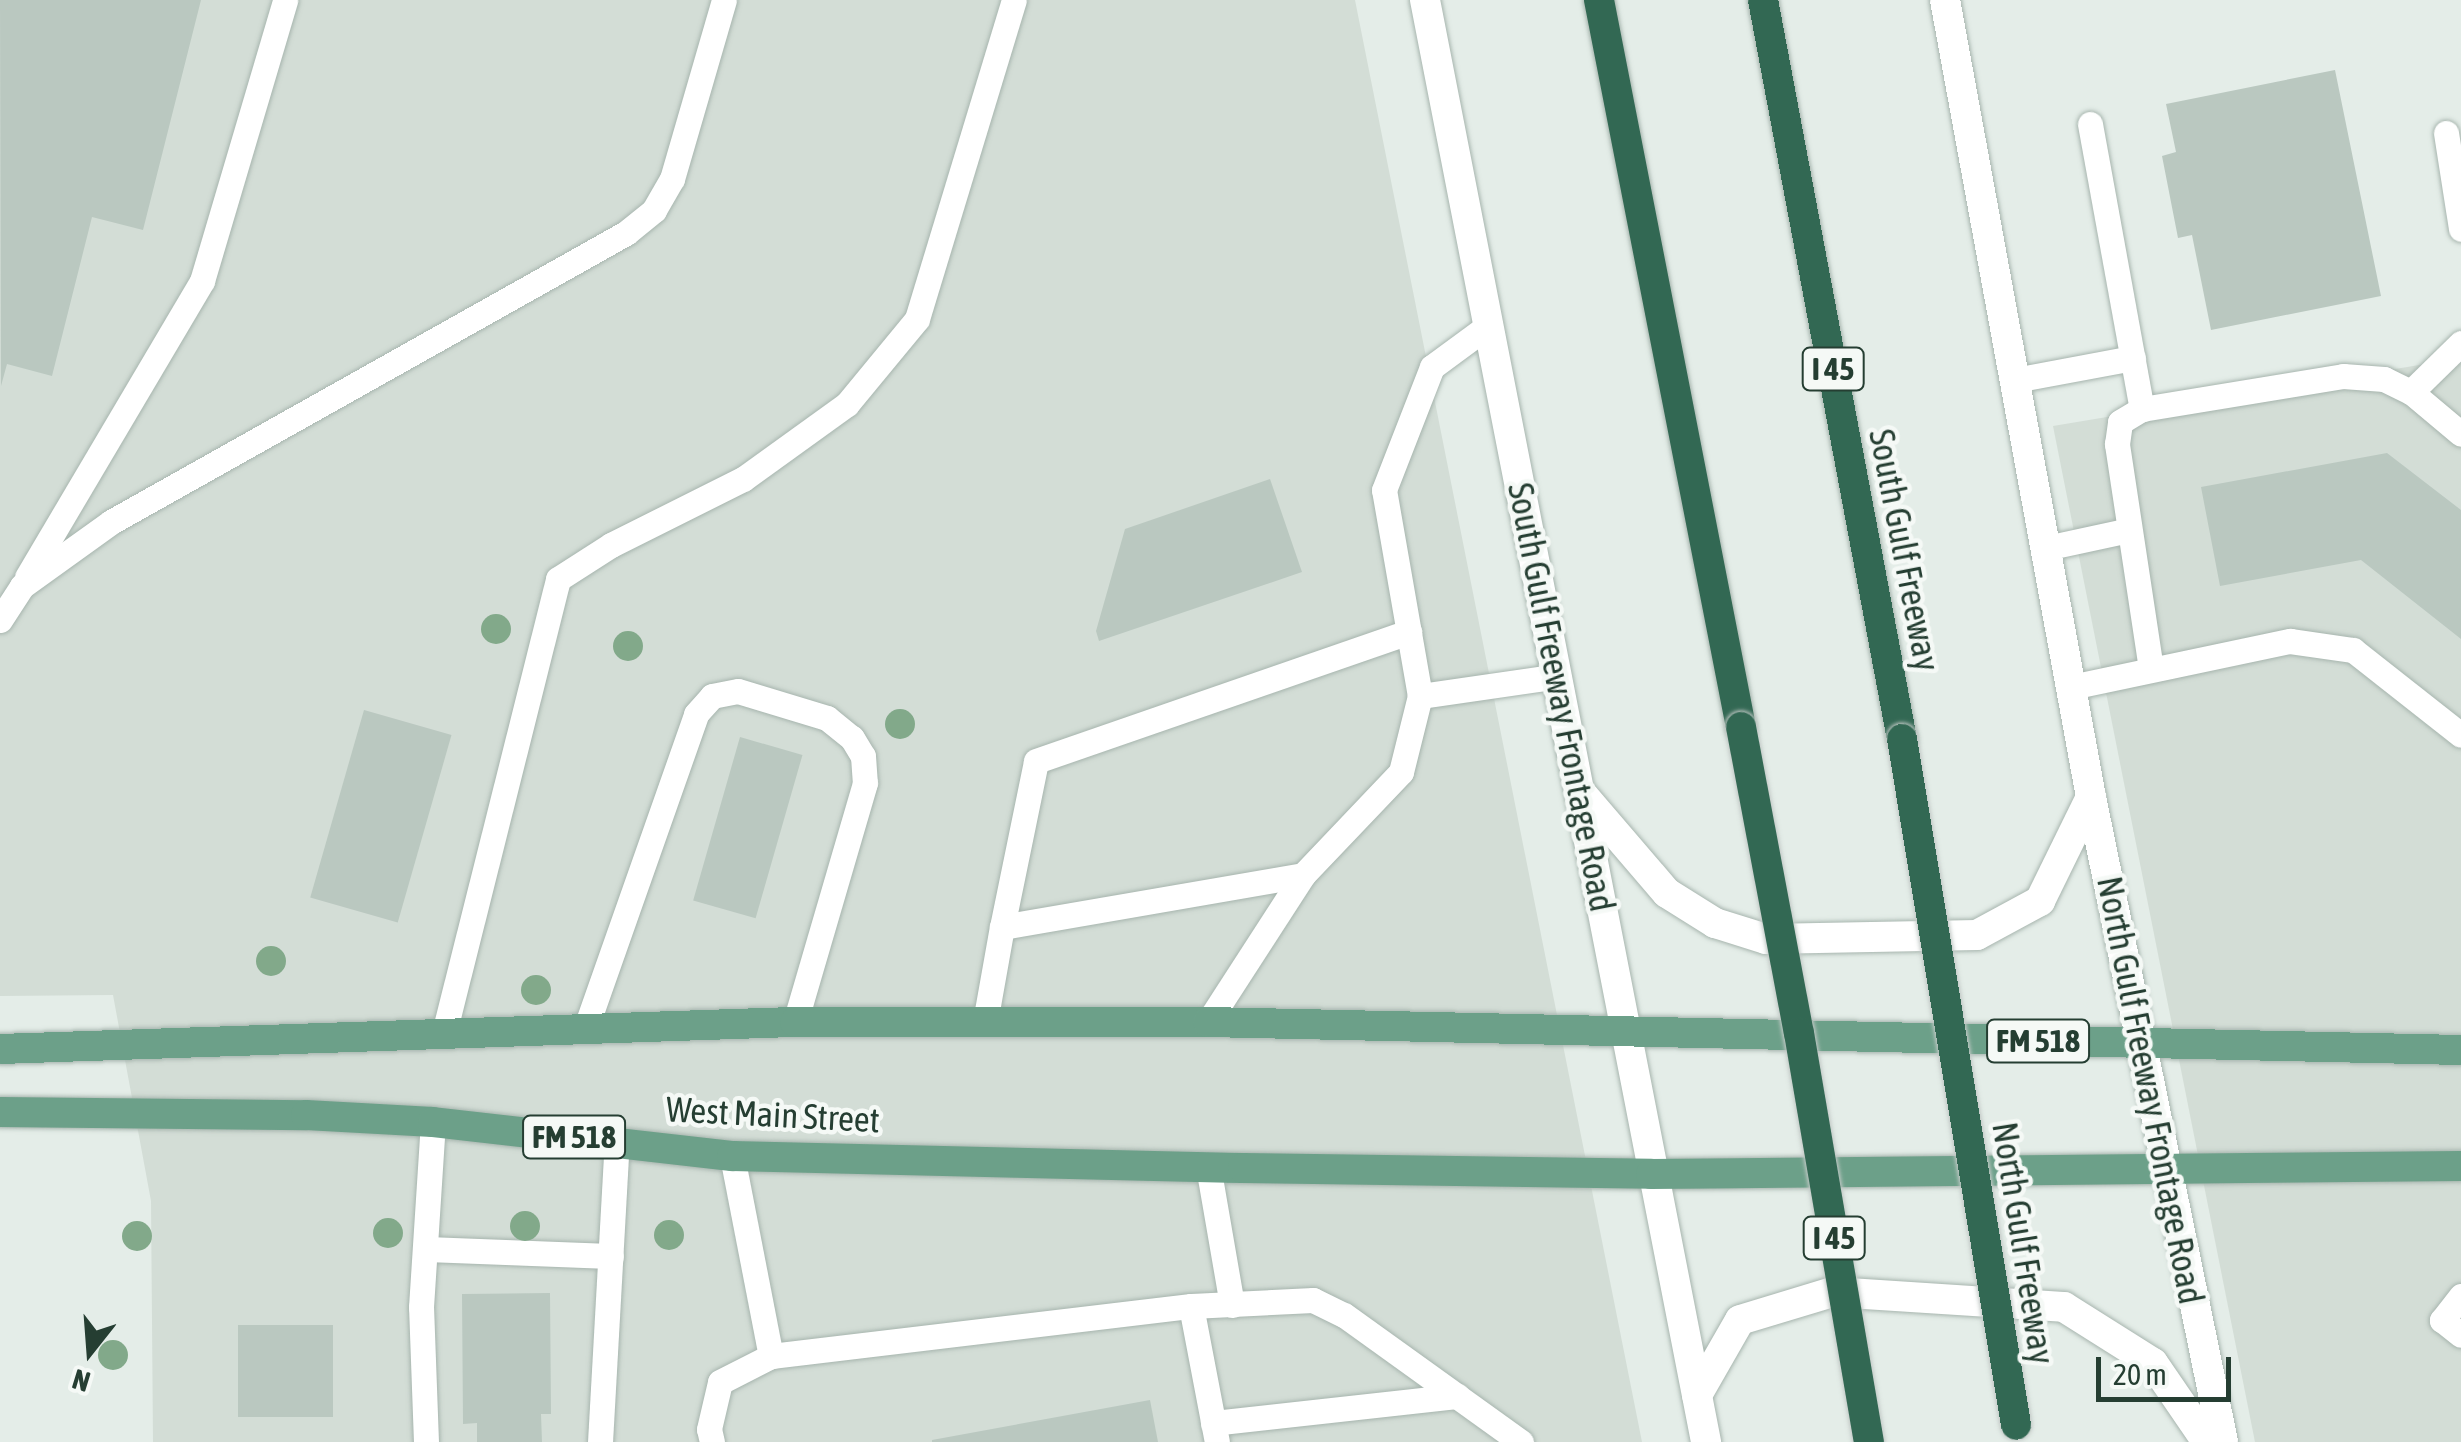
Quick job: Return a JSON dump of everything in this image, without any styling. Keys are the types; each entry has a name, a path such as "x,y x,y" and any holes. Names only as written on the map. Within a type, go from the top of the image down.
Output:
{"highway":[{"path":"1583,0 1621,108"},
{"name":"I 45","path":"1600,0 1800,1033 1869,1442"},
{"name":"South Gulf Freeway","path":"1763,0 1902,738 1954,1056"},
{"name":"North Gulf Freeway","path":"1954,1056 2018,1434"}],"main road":[{"name":"South Gulf Freeway Frontage Road","path":"1425,0 1697,1395"},
{"path":"1580,792 1668,893 1715,924 1766,939 1977,936 2040,900 2091,797 1946,0"},
{"name":"North Gulf Freeway Frontage Road","path":"2091,797 2144,1044 2164,1169 2223,1442"},
{"name":"FM 518","path":"0,1049 795,1022 1208,1022 2461,1050"},
{"name":"West Main Street","path":"0,1112 287,1114 433,1122 732,1156 1651,1174"},
{"name":"FM 518","path":"1651,1174 2461,1166"},
{"path":"1706,1442 1697,1395 1740,1320 1832,1292 2064,1307 2153,1363 2208,1442"}],"lane":[{"path":"0,620 202,282 285,0"},
{"path":"22,586 112,522 626,233 654,210 672,179 724,0"},
{"path":"444,1033 558,579 611,545 743,479 848,404 917,319 1014,0"},
{"path":"2090,124 2142,409"},
{"path":"2446,133 2461,229"},
{"path":"1208,1022 1303,875 1401,772 1420,696 1384,490 1432,368 1489,326"},
{"path":"2411,392 2461,343"},
{"path":"2015,380 2132,358"},
{"path":"2151,669 2116,444 2120,422 2142,409 2343,376 2384,380 2411,392 2461,434"},
{"path":"2046,548 2129,530"},
{"path":"985,1022 1036,760 1408,632"},
{"path":"2070,686 2290,641 2353,650 2461,735"},
{"path":"1420,696 1558,676"},
{"path":"586,1030 696,714 712,696 738,691 827,718 852,738 864,756 865,782 795,1022"},
{"path":"1002,926 1303,875"},
{"path":"426,1442 421,1307 433,1122"},
{"path":"600,1442 617,1142"},
{"path":"732,1156 770,1356"},
{"path":"1208,1166 1232,1305"},
{"path":"426,1249 611,1256"},
{"path":"2461,1296 2442,1320 2461,1335"},
{"path":"712,1442 709,1428 720,1382 770,1356 1192,1306 1313,1300 1344,1315 1521,1442"},
{"path":"1192,1306 1215,1432 1458,1396"}],"shaded area":[{"path":"0,0 1355,0 1642,1442 153,1442 151,1201 113,995 0,996"},
{"path":"2461,358 2461,1442 2255,1442 2053,426"}],"building":[{"path":"0,0 201,0 143,230 92,217 52,376 7,364 1,386"},
{"path":"2335,70 2381,296 2211,330 2192,235 2178,238 2162,156 2176,152 2166,104"},
{"path":"2387,453 2461,510 2461,639 2361,560 2220,586 2201,487"},
{"path":"1270,479 1302,572 1099,641 1096,631 1125,529"},
{"path":"364,710 451,735 398,923 310,897"},
{"path":"740,737 802,755 756,918 693,900"},
{"path":"550,1293 551,1414 541,1414 542,1442 477,1442 477,1423 463,1424 462,1294"},
{"path":"238,1325 333,1325 333,1417 238,1417"},
{"path":"1150,1400 1158,1442 932,1442 932,1440"}]}
